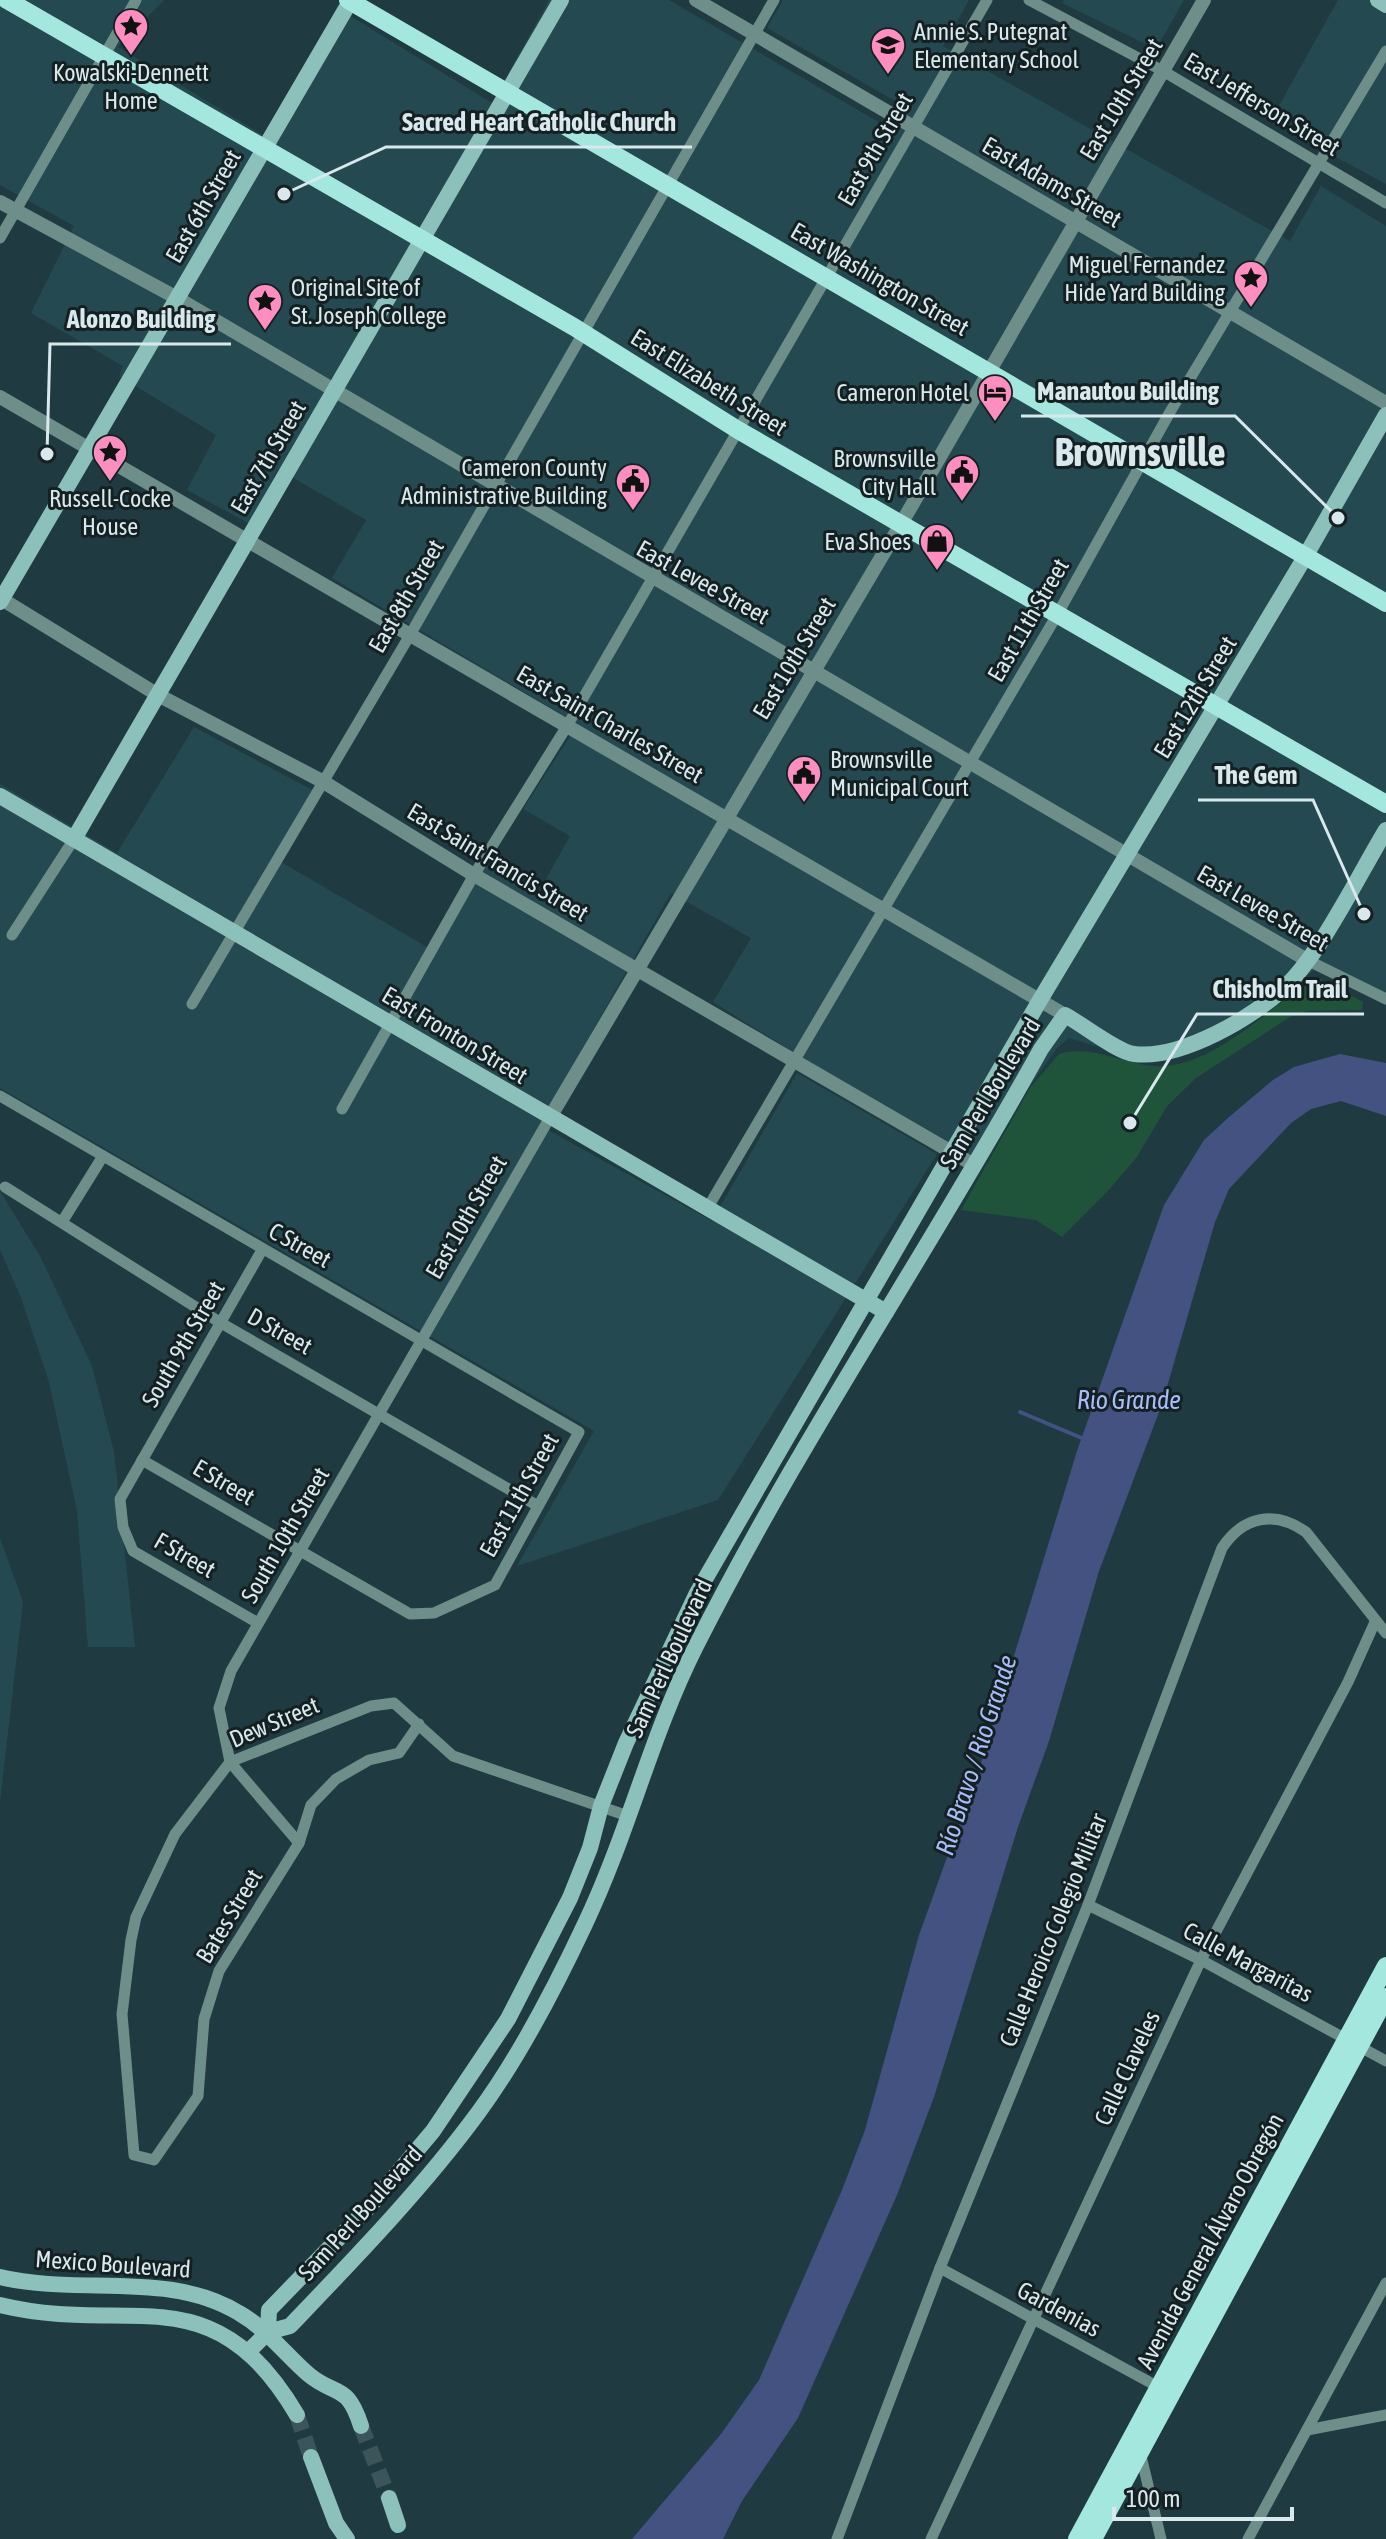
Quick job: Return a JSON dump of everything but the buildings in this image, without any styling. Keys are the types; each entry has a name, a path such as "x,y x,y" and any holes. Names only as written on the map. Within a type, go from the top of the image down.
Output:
{"main road":[{"name":"East Elizabeth Street","path":"7,0 584,333 738,430 1386,804"},
{"name":"East Washington Street","path":"350,0 1386,603"},
{"name":"East 6th Street","path":"1,600 350,0"},
{"name":"East 7th Street","path":"74,839 561,0"},
{"path":"1378,0 1386,5"},
{"name":"East 12th Street","path":"1040,1000 1129,856 1386,415"},
{"name":"East Fronton Street","path":"0,796 549,1119 886,1312"},
{"name":"East Saint Charles Street","path":"1065,1015 1131,1054 1164,1054 1205,1041 1287,986 1307,960 1386,830"},
{"name":"Sam Perl Boulevard","path":"268,2332 269,2310 368,2208 433,2131 508,2019 570,1898 590,1848 601,1806 697,1593 1040,1000"},
{"name":"Sam Perl Boulevard","path":"249,2351 268,2332 290,2326 418,2186 480,2112 527,2033 586,1922 670,1702 696,1646 886,1312 1065,1015"},
{"name":"Avenida General Álvaro Obregón","path":"1077,2539 1165,2390 1352,2042 1386,1966"},
{"name":"Avenida General Álvaro Obregón","path":"1352,2042 1386,1997"},
{"path":"508,2019 527,2033"},
{"name":"Mexico Boulevard","path":"0,2277 57,2286 186,2291 225,2305 268,2332 309,2376 341,2390 355,2406 361,2426"},
{"name":"Mexico Boulevard","path":"0,2305 56,2314 153,2315 193,2321 249,2351 278,2384 297,2415"},
{"name":"Avenida General Álvaro Obregón","path":"1093,2539 1140,2452 1165,2390"},
{"path":"311,2457 336,2523 347,2539"},
{"path":"389,2498 398,2525"}],"street":[{"path":"0,238 136,0"},
{"name":"East Adams Street","path":"696,0 1386,403"},
{"name":"East 8th Street","path":"192,1004 410,635 774,0"},
{"name":"East 9th Street","path":"342,1109 474,875 567,726 987,0"},
{"name":"East Jefferson Street","path":"1029,0 1163,71 1386,203"},
{"name":"East 10th Street","path":"421,1338 640,970 813,668 901,524 1204,0"},
{"name":"East 11th Street","path":"707,1209 1386,51"},
{"name":"East Levee Street","path":"0,202 177,298 650,578 813,668 969,763 1307,960 1386,999"},
{"name":"East Saint Charles Street","path":"0,397 88,451 1065,1015"},
{"name":"East Saint Francis Street","path":"1,600 158,695 322,781 474,875 974,1165"},
{"name":"East 7th Street","path":"12,935 74,839"},
{"name":"C Street","path":"0,1096 579,1432"},
{"path":"62,1222 103,1156"},
{"name":"D Street","path":"5,1187 221,1323 538,1506"},
{"name":"South 9th Street","path":"142,1460 262,1250"},
{"name":"South 10th Street","path":"230,1762 219,1708 231,1671 421,1338"},
{"name":"East 11th Street","path":"410,1614 434,1613 495,1585 579,1432"},
{"name":"E Street","path":"142,1460 410,1614"},
{"name":"F Street","path":"142,1460 120,1499 123,1527 133,1551 258,1623"},
{"name":"Calle Heroico Colegio Militar","path":"837,2539 940,2268 1088,1905 1222,1548 1232,1533 1248,1522 1272,1518 1291,1522 1306,1532 1386,1633"},
{"name":"Calle Claveles","path":"931,2539 1201,1960 1348,1682 1375,1622"},
{"name":"Dew Street","path":"134,2155 122,2014 136,1917 175,1834 230,1762 371,1706 394,1703 453,1756 628,1816"},
{"name":"Bates Street","path":"134,2155 154,2160 198,2096 204,2019 214,1984 236,1939 299,1843 311,1805 336,1779 369,1760 399,1753 419,1724"},
{"path":"230,1762 299,1843"},
{"name":"Calle Margaritas","path":"1088,1905 1201,1960 1386,2061"},
{"name":"Gardenias","path":"940,2268 1034,2322 1165,2390"},
{"path":"1248,2539 1386,2283"},
{"path":"1307,2430 1386,2415"},
{"path":"1140,2452 1161,2539"}],"shaded area":[{"path":"0,0 164,0 118,47 263,135 339,9 492,103 549,0 669,0 894,131 906,107 767,28 783,0 969,0 943,46 1290,241 1321,186 1386,226 1386,1004 1314,970 1234,1033 1173,1059 1138,1059 1069,1038 1057,1048 974,1165 713,1002 751,938 671,893 539,1125 712,1221 797,1073 937,1154 718,1500 517,1566 594,1431 0,1088 0,784 117,853 194,727 316,792 276,859 427,947 476,860 538,893 570,836 523,809 578,724 332,578 366,520 278,469 250,524 187,490 216,435 119,376 123,366 31,313 74,226 0,185"},
{"path":"1064,0 1184,0 1156,49 1062,3"},
{"path":"1338,0 1386,0 1386,184 1270,122"},
{"path":"0,1191 41,1258 92,1366 114,1452 135,1647 88,1647 77,1511 49,1382 20,1295 0,1250"},
{"path":"0,1538 23,1602 0,1802"}],"green space":[{"path":"1318,978 1363,1002 1362,1010 1308,1011 1290,1017 1196,1078 1167,1106 1137,1157 1062,1237 1036,1220 961,1210 1030,1088 1059,1054 1083,1051 1155,1066 1175,1065 1196,1058 1237,1036 1309,980"}],"water":[{"name":"Rio Grande","path":"1340,1054 1386,1063 1386,1116 1341,1101 1311,1109 1291,1123 1229,1189 1215,1222 1162,1404 1099,1571 1049,1741 1018,1827 934,2097 897,2195 798,2418 742,2501 723,2539 632,2539 721,2434 759,2380 842,2190 865,2130 919,1935 981,1763 1077,1451 1164,1205 1204,1140 1229,1117 1273,1080 1294,1067"}],"waterway":[{"path":"1020,1412 1084,1439"}],"tunnel":[{"path":"297,2415 311,2457"},
{"path":"361,2426 389,2498"}],"place":[{"name":"Kowalski-Dennett Home","path":"131,57"},
{"name":"Annie S. Putegnat Elementary School","path":"888,76"},
{"name":"Sacred Heart Catholic Church","path":"284,194"},
{"name":"Miguel Fernandez Hide Yard Building","path":"1251,309"},
{"name":"Original Site of St. Joseph College","path":"265,332"},
{"name":"Cameron Hotel","path":"995,423"},
{"name":"Alonzo Building","path":"47,454"},
{"name":"Russell-Cocke House","path":"110,483"},
{"name":"Brownsville City Hall","path":"962,503"},
{"name":"Cameron County Administrative Building","path":"633,512"},
{"name":"Manautou Building","path":"1338,518"},
{"name":"Eva Shoes","path":"937,572"},
{"name":"Brownsville Municipal Court","path":"804,804"},
{"name":"The Gem","path":"1364,914"},
{"name":"Chisholm Trail","path":"1130,1123"}],"district":[{"name":"Brownsville","path":"1140,451"}],"water label":[{"name":"Río Bravo / Rio Grande","path":"976,1755"}]}
